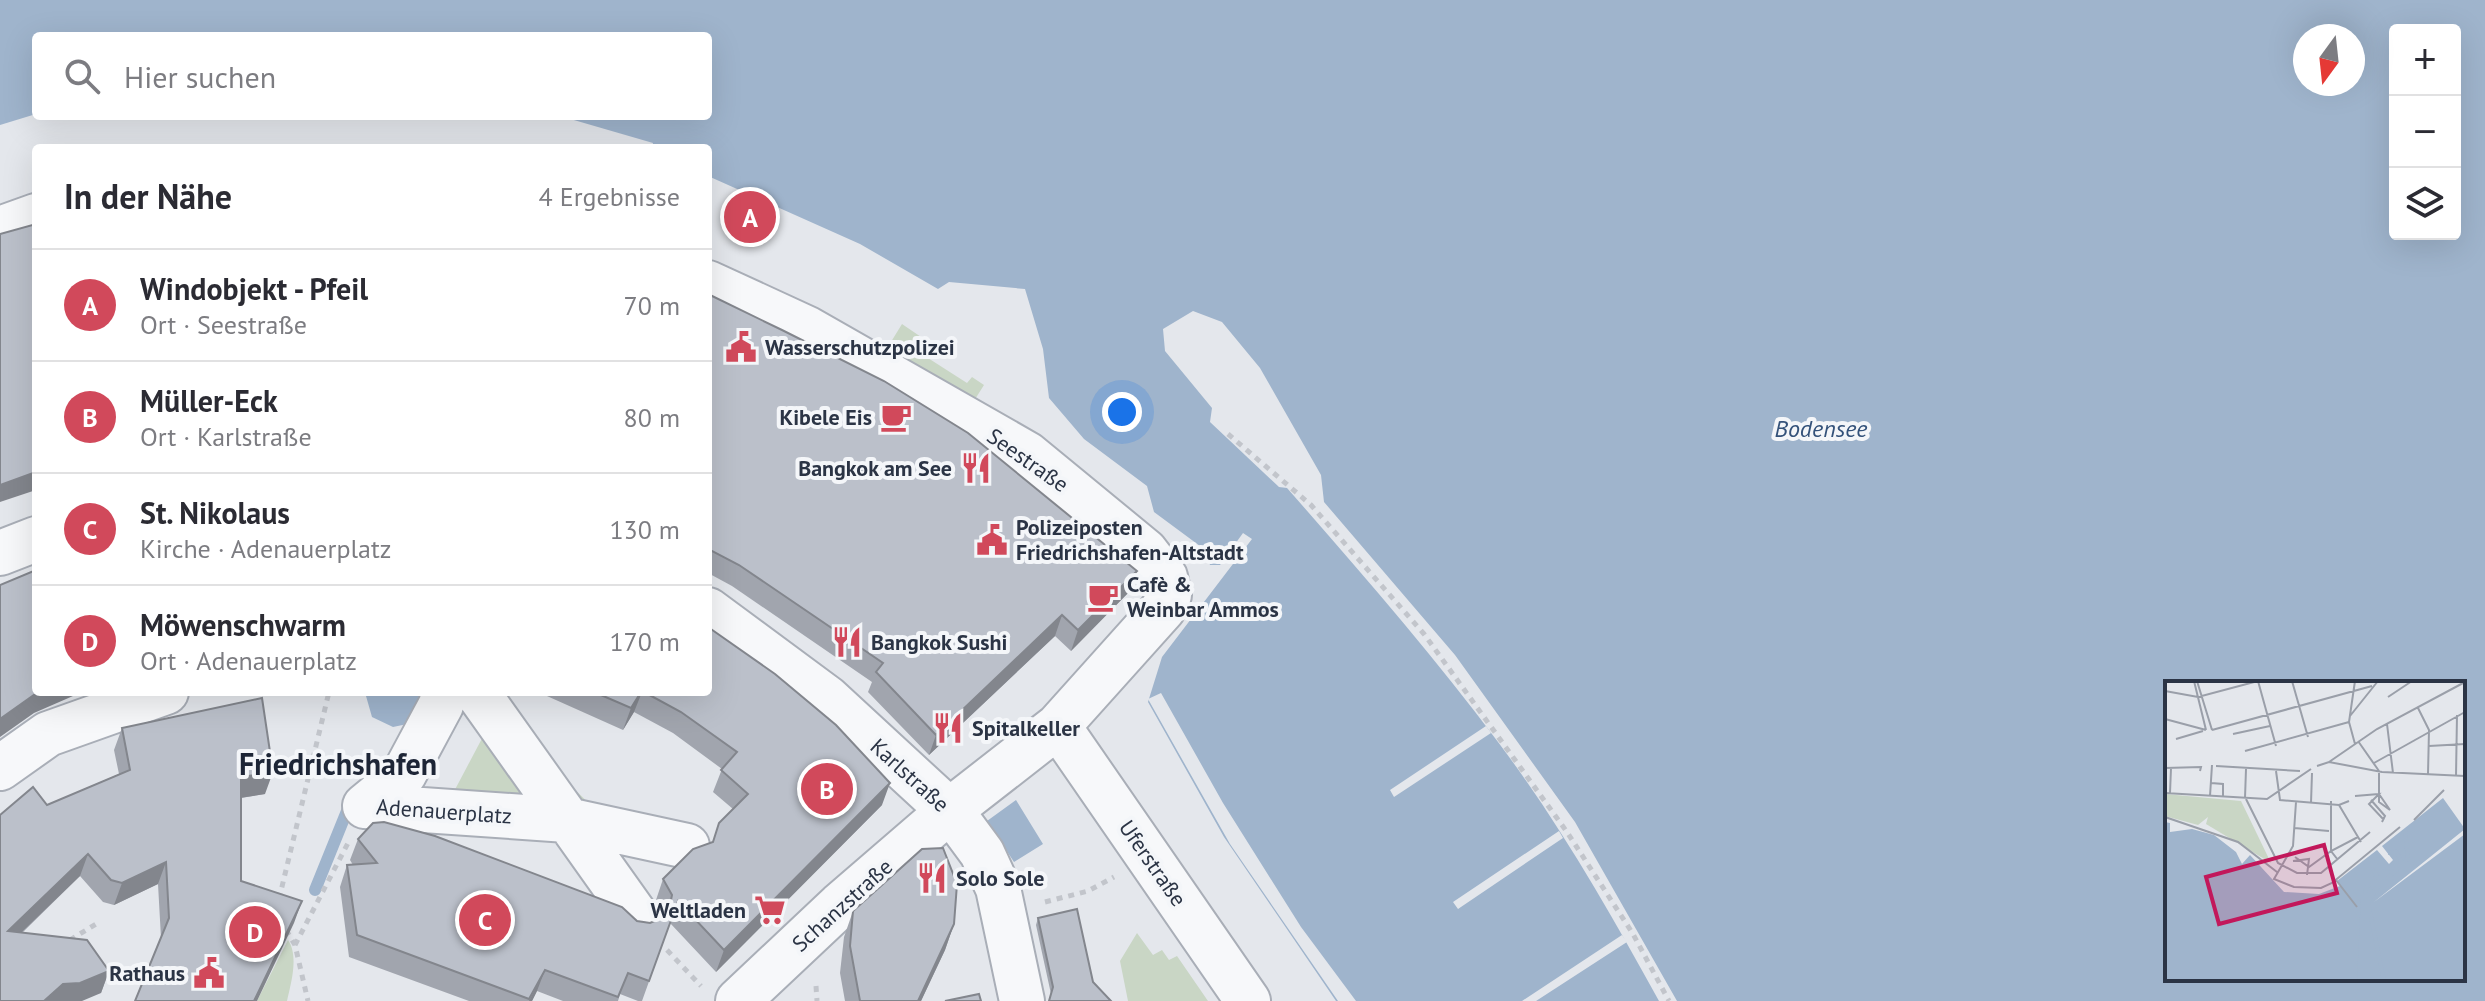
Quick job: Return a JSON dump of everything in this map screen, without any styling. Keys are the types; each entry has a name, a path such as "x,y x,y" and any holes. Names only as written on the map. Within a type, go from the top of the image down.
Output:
{"street":[{"path":"0,229 32,217"},
{"name":"Seestraße","path":"712,285 808,329 1027,454 1145,551 1165,577 1169,595 1163,609 1058,726 949,811"},
{"name":"Karlstraße","path":"712,613 827,698 949,811 982,853 998,888 1022,1001"},
{"path":"0,768 89,704 140,696"},
{"name":"Adenauerplatz","path":"365,806 404,774 443,696"},
{"path":"480,696 648,929"},
{"name":"Uferstraße","path":"1058,726 1248,1001"},
{"name":"Adenauerplatz","path":"365,806 567,820 687,846"},
{"name":"Schanzstraße","path":"722,996 840,905 949,811"}],"path":[{"path":"1228,434 1311,505 1424,634 1567,832 1633,934 1669,1001"},
{"path":"276,912 328,696"},
{"path":"295,945 302,926 332,878 365,806"},
{"path":"1088,891 1119,874"},
{"path":"282,923 295,945 308,1001"},
{"path":"57,948 96,924"},
{"path":"648,929 722,996"}],"green space":[{"path":"902,324 924,339 917,351 967,383 972,377 984,385 972,404 886,350"},
{"path":"487,729 551,766 625,839 450,799"},
{"path":"1137,933 1153,955 1162,950 1169,960 1177,956 1208,1001 1128,1001 1120,961"},
{"path":"288,940 294,962 287,1001 257,1001"}],"water":[{"name":"Bodensee","path":"0,0 2485,0 2485,1001 1677,1001 1575,822 1455,655 1324,502 1321,475 1260,368 1222,322 1193,311 1163,329 1165,351 1212,408 1210,422 1279,487 1287,488 1473,709 1563,836 1659,1001 1336,1001 1224,837 1148,702 1162,657 1252,539 1243,533 1220,565 1210,565 1204,549 1154,512 1147,486 1084,439 1049,398 1043,349 1025,289 949,282 938,289 860,244 712,178 712,144 653,144 574,120 712,120 712,32 32,32 32,115 0,125"},
{"path":"366,696 430,696 412,723 393,727 372,717"},
{"path":"1016,800 1043,844 1014,862 987,821"}],"pier":[{"path":"1161,693 1223,803 1301,927 1356,1001 1338,1001 1230,844 1148,699"},
{"path":"1486,726 1491,733 1394,797 1390,790"},
{"path":"1559,831 1563,838 1458,909 1453,902"},
{"path":"1622,935 1627,942 1536,1001 1522,1001"}],"building":[{"path":"32,225 32,473 0,485 0,234"},
{"path":"712,296 884,381 968,433 1137,571 1078,630 1062,615 936,735 876,672 883,663 739,565 712,551"},
{"path":"32,572 32,696 0,719 0,585"},
{"path":"712,630 775,674 836,725 890,783 724,950 678,901 649,981 628,973 618,997 545,970 529,999 357,935 347,865 377,863 358,839 373,823 384,822 435,836 622,907 637,921 650,923 662,918 669,910 672,895 663,879 693,849 713,842 719,823 748,794 721,770 737,752 681,712 651,696 712,696"},
{"path":"603,696 638,696 631,708"},
{"path":"262,698 273,772 241,777 241,881 302,901 254,1001 135,1001 169,918 166,862 122,883 111,880 88,854 8,931 87,940 109,971 80,983 63,984 44,1001 0,1001 0,815 33,787 47,805 130,770 122,728"},
{"path":"943,848 957,884 954,924 918,1001 860,1001 850,946 853,911 922,849"},
{"path":"1077,909 1093,982 1111,1001 1049,1001 1053,987 1038,918"},
{"path":"979,994 981,1001 945,1001"}],"waterway":[{"path":"315,890 349,806"}],"place":[{"name":"Windobjekt - Pfeil","path":"750,217"},
{"name":"Wasserschutzpolizei","path":"741,347"},
{"name":"Kibele Eis","path":"896,417"},
{"name":"Bangkok am See","path":"976,468"},
{"name":"Polizeiposten Friedrichshafen-Altstadt","path":"992,540"},
{"name":"Cafè & Weinbar Ammos","path":"1103,597"},
{"name":"Bangkok Sushi","path":"847,642"},
{"name":"Spitalkeller","path":"948,728"},
{"name":"Müller-Eck","path":"827,789"},
{"name":"Solo Sole","path":"932,878"},
{"name":"Weltladen","path":"770,910"},
{"name":"St. Nikolaus","path":"485,920"},
{"name":"Möwenschwarm","path":"255,932"},
{"name":"Rathaus","path":"209,973"}],"district":[{"name":"Friedrichshafen","path":"338,765"}]}
